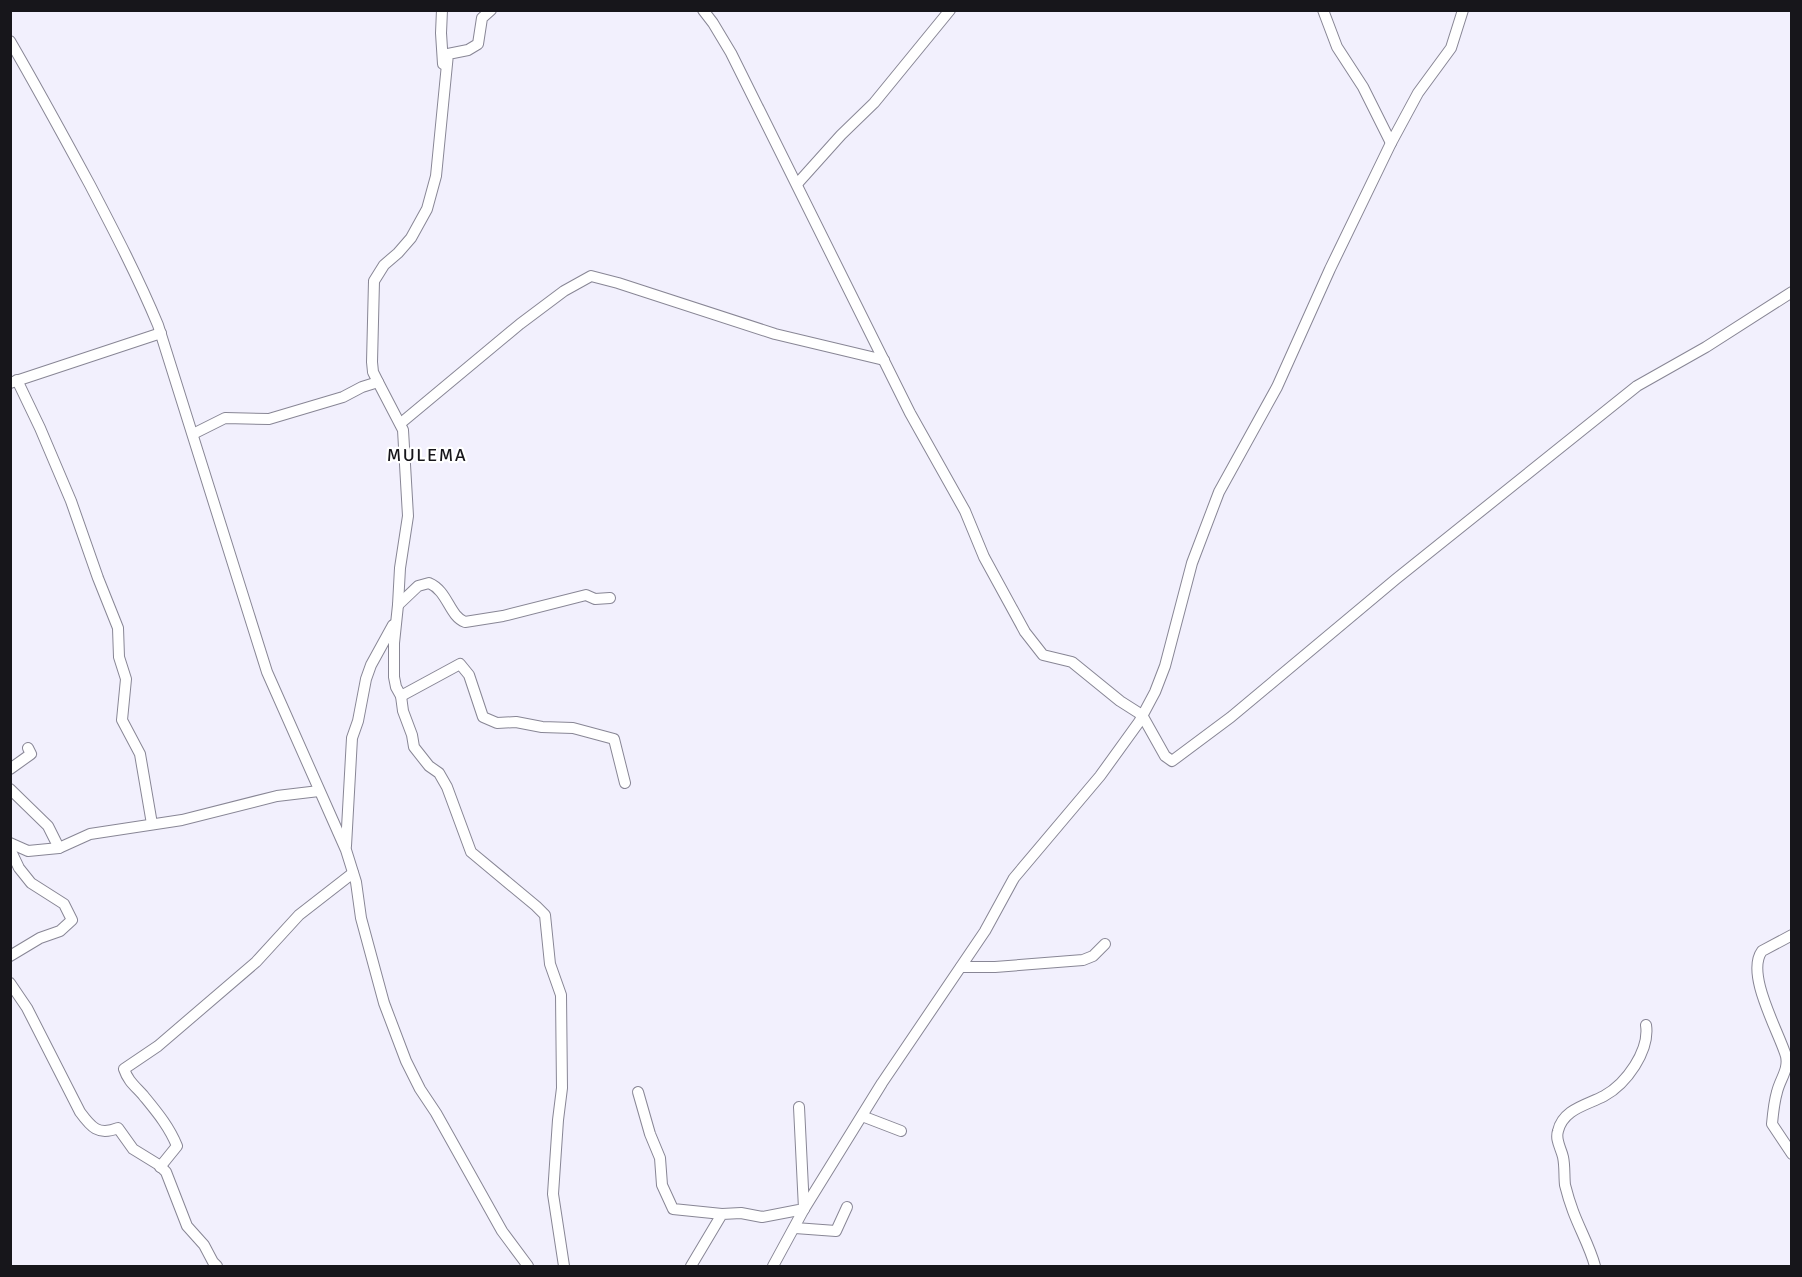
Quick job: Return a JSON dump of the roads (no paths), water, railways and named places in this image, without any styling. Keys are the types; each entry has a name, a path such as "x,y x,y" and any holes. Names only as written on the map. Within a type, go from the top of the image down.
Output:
{"street":[{"path":"442,10 441,44 446,78"},
{"path":"491,10 482,18 478,44 468,50 448,54 436,176 427,209 411,238 384,265 374,281 372,362 373,372 403,430 408,516 400,567 394,643 394,677 414,747 429,766 439,773 447,787 471,852 545,915 550,964 561,995 562,1088 553,1194 564,1266"},
{"path":"703,10 731,53 910,413 964,511 984,557 1025,632 1043,655 1072,662 1119,700 1142,715 1165,756 1172,761 1179,758 1396,579 1637,386 1706,347 1791,292"},
{"path":"797,184 842,135 865,114 950,10"},
{"path":"1323,10 1337,46 1363,87 1390,143"},
{"path":"773,1266 804,1209 882,1083 989,924 1014,878 1100,776 1155,692 1165,666 1192,563 1219,492 1277,387 1390,143 1418,93 1451,48 1463,10"},
{"path":"10,41 43,97 121,244 161,333 267,672 346,849 361,918 384,1004 406,1061 502,1231 528,1266"},
{"path":"401,423 520,324 564,291 591,276 775,334 884,360"},
{"path":"152,824 140,754 122,720 126,679 119,657 118,628 71,501 40,428 14,382 161,333"},
{"path":"193,434 225,418 269,419 343,397 378,382"},
{"path":"398,604 418,586 429,583 439,589 457,617 465,622 586,595 595,599 610,598"},
{"path":"346,849 352,738 358,721 366,679 376,655 397,618"},
{"path":"401,696 460,664 469,675 483,717 497,723 516,722 542,727 573,728 614,739 625,783"},
{"path":"10,769 31,754 28,748"},
{"path":"10,789 48,826 58,848"},
{"path":"10,843 28,851 58,848 90,834 182,820 277,796 319,791"},
{"path":"10,849 19,868 31,883 64,904 72,920 60,931 40,938 10,956"},
{"path":"160,1167 177,1146 162,1118 128,1080 124,1069 158,1046 239,977 300,915 353,873"},
{"path":"1791,934 1762,951 1757,966 1766,1011 1787,1065 1777,1090 1772,1124 1791,1154"},
{"path":"961,967 995,967 1083,960 1093,956 1105,944"},
{"path":"10,983 27,1008 80,1112 91,1127 104,1132 117,1128 134,1149 166,1172 187,1226 218,1266"},
{"path":"1595,1266 1565,1185 1563,1159 1557,1133 1560,1124 1569,1113 1613,1090 1630,1072 1645,1044 1646,1025"},
{"path":"638,1092 650,1134 660,1158 662,1185 673,1209 722,1214 741,1213 762,1217 804,1209"},
{"path":"800,1107 804,1209"},
{"path":"862,1116 901,1131"},
{"path":"795,1228 836,1231 847,1206"},
{"path":"691,1266 722,1214"}],"district":[{"name":"MULEMA","path":"427,455"}]}
